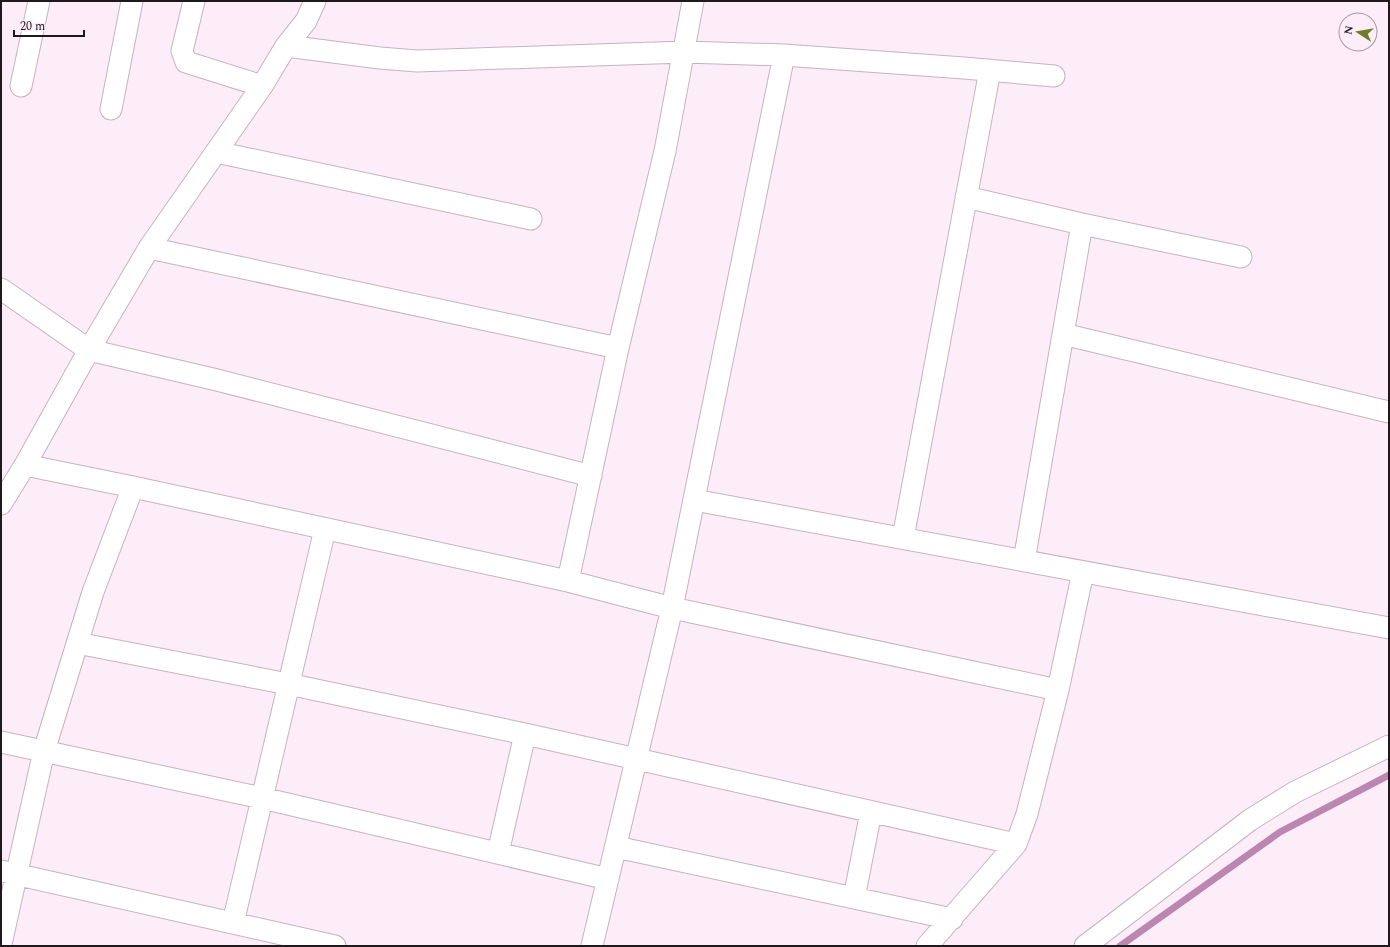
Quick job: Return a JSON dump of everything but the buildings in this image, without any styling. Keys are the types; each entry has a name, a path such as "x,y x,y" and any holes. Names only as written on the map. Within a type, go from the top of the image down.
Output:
{"street":[{"path":"21,86 39,1"},
{"path":"111,109 132,1"},
{"path":"194,1 182,52 186,62 262,86"},
{"path":"1,504 26,465 89,350 149,248 262,86 286,46 306,21 315,1"},
{"path":"568,581 618,348 664,151 693,1"},
{"path":"286,46 380,58 417,61 684,52 784,55 1054,76"},
{"path":"592,946 672,608 784,55"},
{"path":"902,538 990,70"},
{"path":"216,152 531,219"},
{"path":"966,197 1082,224 1241,257"},
{"path":"1024,561 1082,224"},
{"path":"149,248 618,348"},
{"path":"1,289 89,350 225,382 591,476"},
{"path":"1063,334 1389,412"},
{"path":"26,465 568,581 672,608 1058,690"},
{"path":"1,944 9,873 44,751 94,592 133,487"},
{"path":"694,500 1389,628"},
{"path":"233,923 324,529"},
{"path":"927,946 1016,844 1028,814 1058,690 1083,572"},
{"path":"77,643 288,684 525,734 1016,844"},
{"path":"498,853 525,734"},
{"path":"1,742 262,798 608,879"},
{"path":"1085,946 1250,820 1295,792 1389,746"},
{"path":"854,898 872,812"},
{"path":"616,847 952,919"},
{"path":"9,873 335,946"}],"waterway":[{"path":"1120,946 1280,832 1389,775"}]}
